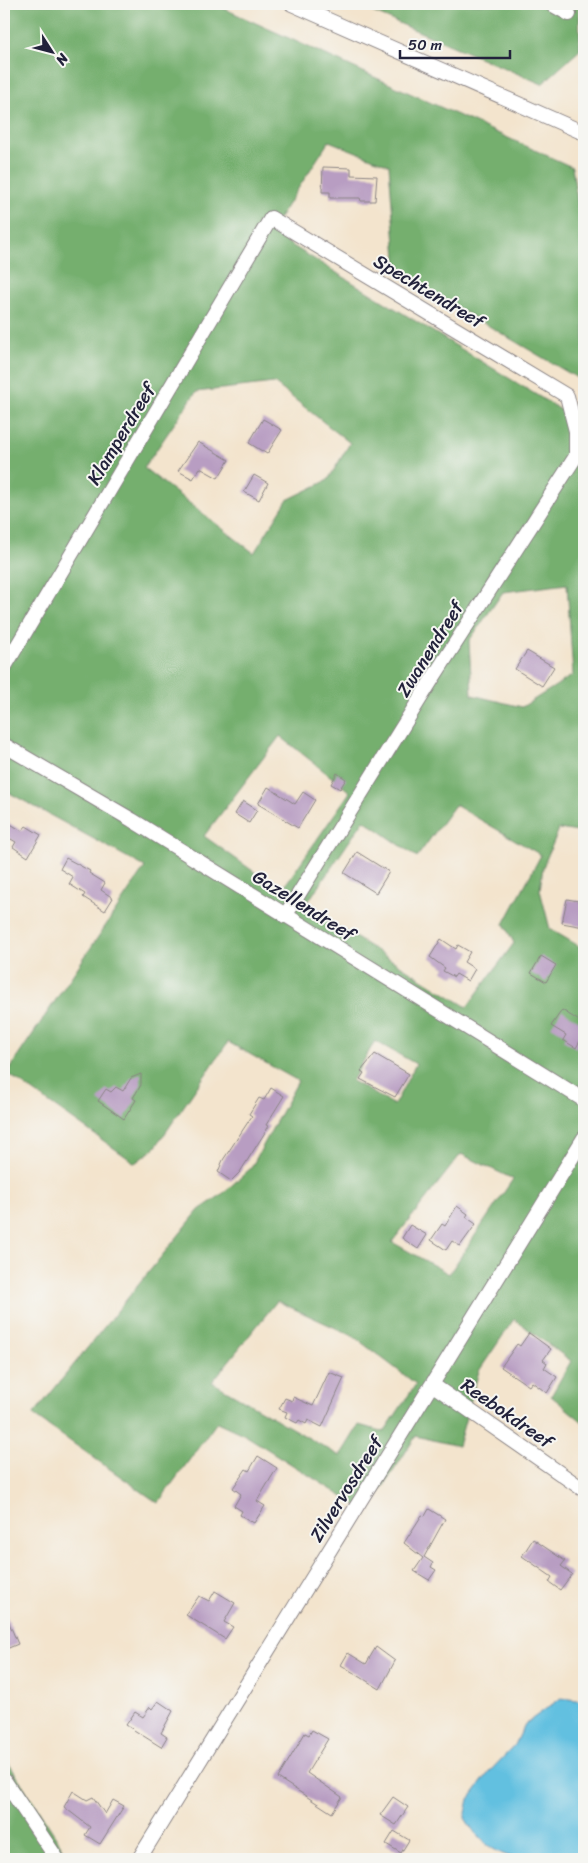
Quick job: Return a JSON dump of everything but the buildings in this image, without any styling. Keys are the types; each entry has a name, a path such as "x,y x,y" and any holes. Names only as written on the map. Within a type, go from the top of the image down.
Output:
{"street":[{"path":"292,4 582,132"},
{"path":"551,4 569,14"},
{"name":"Spechtendreef","path":"271,218 567,396"},
{"name":"Klamperdreef","path":"4,668 271,218"},
{"name":"Zwanendreef","path":"285,916 431,681 576,456 576,431 567,396"},
{"name":"Gazellendreef","path":"4,745 132,820 584,1100"},
{"name":"Zilvervosdreef","path":"139,1859 584,1138"},
{"name":"Reebokdreef","path":"433,1385 584,1490"},
{"path":"4,1780 57,1859"}],"green space":[{"path":"4,4 214,4 572,167 584,245 584,382 397,272 389,165 329,141 270,232 584,424 584,833 559,829 543,867 540,890 550,929 584,949 584,1423 551,1396 571,1361 514,1319 479,1371 458,1446 416,1436 367,1512 245,1435 217,1422 158,1503 33,1415 199,1210 221,1195 251,1168 298,1081 228,1042 155,1148 135,1163 4,1071 4,1068 8,1071 145,867 4,790","holes":["274,383 350,443 328,480 287,500 254,553 144,468 196,392","567,584 573,675 522,707 472,695 469,641 503,592","280,736 350,792 281,891 204,836","455,805 541,855 504,924 514,943 467,1007 305,906 364,820 417,857","375,1041 416,1064 394,1105 352,1081","461,1154 513,1179 449,1274 392,1242","277,1301 353,1336 416,1384 384,1432 359,1425 340,1456 212,1382"]},
{"path":"354,4 579,4 580,50 542,84"},
{"path":"4,1756 70,1859 4,1859"}],"water":[{"path":"561,1698 584,1701 584,1857 575,1856 539,1860 502,1854 482,1840 465,1818 469,1799 490,1771 515,1745 525,1724"}]}
